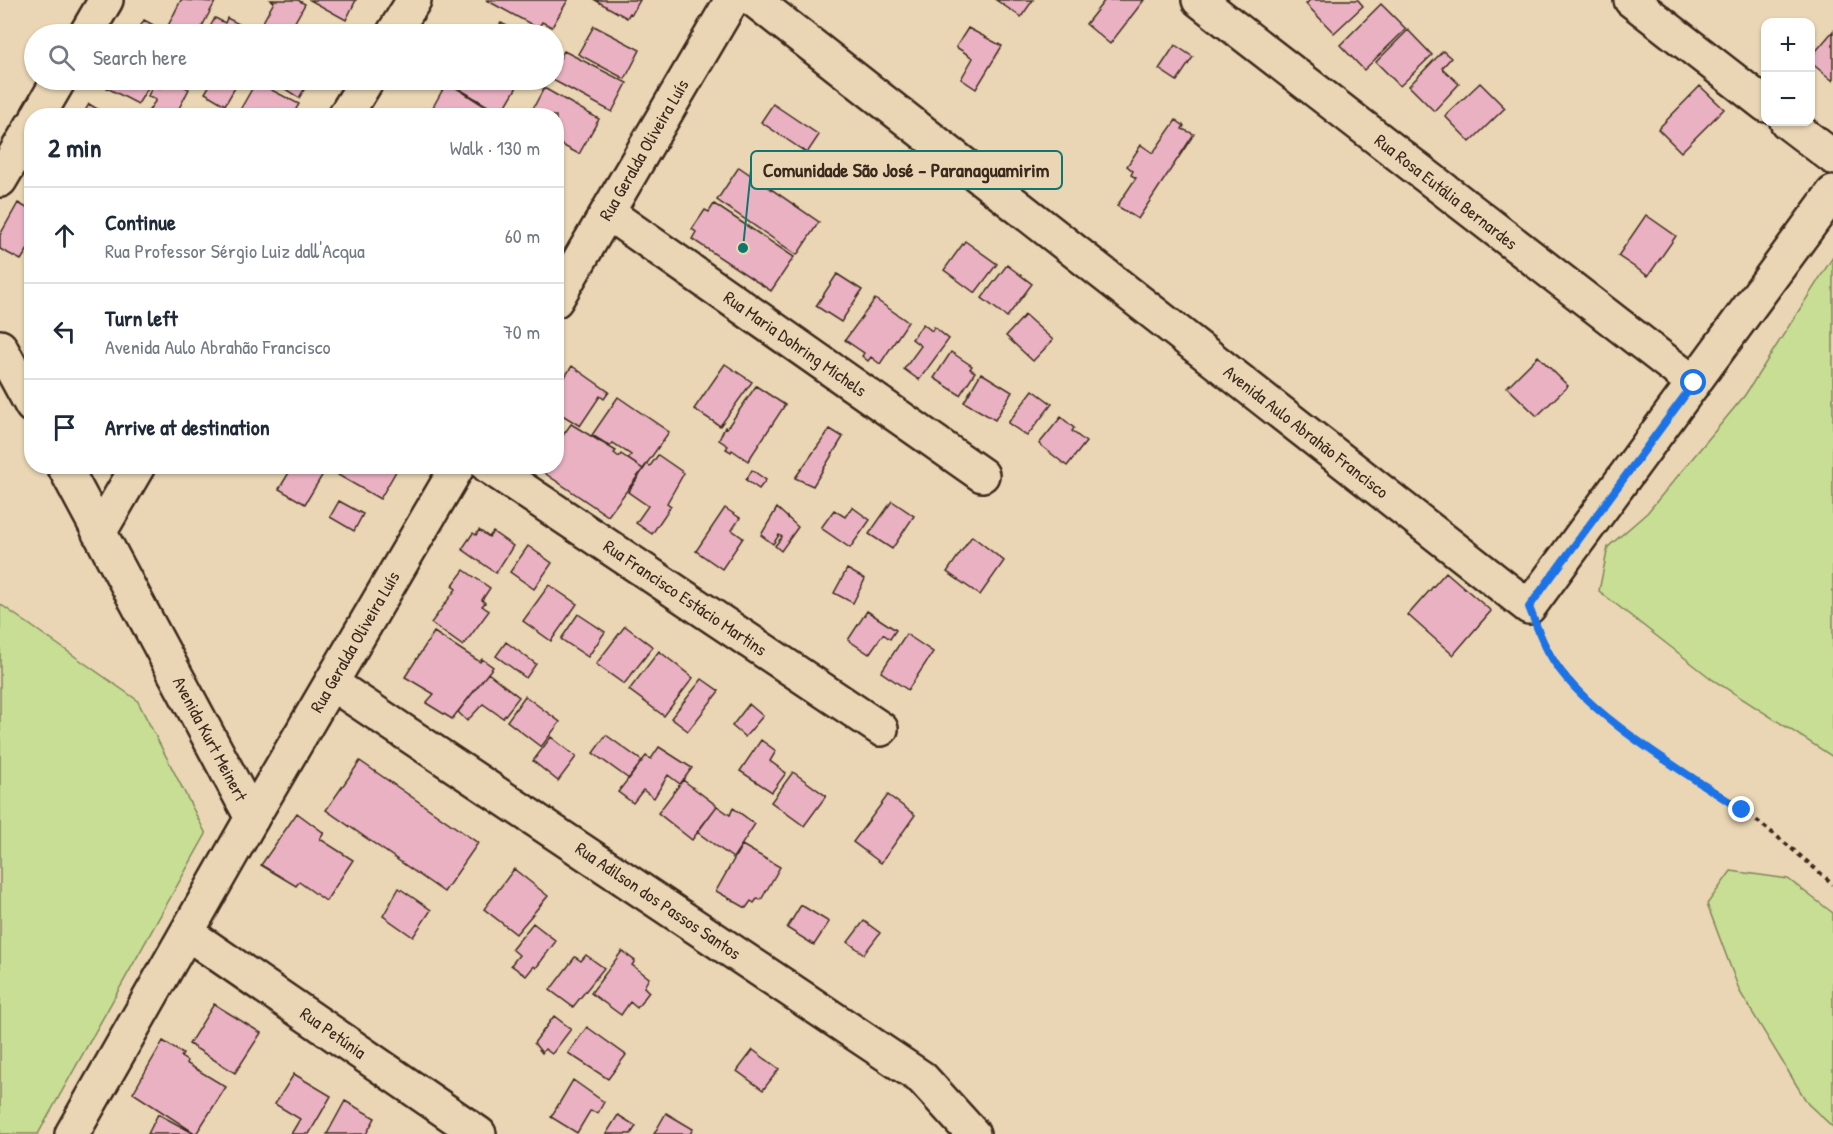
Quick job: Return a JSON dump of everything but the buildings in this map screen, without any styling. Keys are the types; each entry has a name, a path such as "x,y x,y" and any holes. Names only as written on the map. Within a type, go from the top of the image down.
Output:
{"street":[{"path":"92,24 106,0"},
{"path":"399,24 414,0"},
{"name":"Rua Geralda Oliveira Luís","path":"564,287 732,0"},
{"name":"Avenida Aulo Abrahão Francisco","path":"754,0 1529,607"},
{"name":"Rua Rosa Eutália Bernardes","path":"1199,0 1694,383"},
{"path":"1631,0 1761,101"},
{"path":"43,108 53,90"},
{"path":"350,108 361,90"},
{"path":"1792,126 1833,157"},
{"path":"0,180 24,140"},
{"path":"1529,607 1833,193"},
{"name":"Rua Maria Dohring Michels","path":"608,213 982,475"},
{"path":"0,347 24,391"},
{"name":"Avenida Kurt Meinert","path":"68,474 252,818 72,1134"},
{"path":"99,533 133,474"},
{"name":"Rua Geralda Oliveira Luís","path":"252,818 453,474"},
{"name":"Rua Francisco Estácio Martins","path":"500,474 881,729"},
{"name":"Rua Adilson dos Passos Santos","path":"331,683 922,1077 973,1134"},
{"name":"Rua Petúnia","path":"187,933 479,1134"}],"path":[{"path":"1529,607 1549,655 1584,697 1625,731 1742,810 1833,884"}],"green space":[{"path":"1833,257 1833,757 1713,680 1599,591 1608,547 1647,513 1745,395"},
{"path":"0,604 137,700 206,834 38,1134 0,1134"},
{"path":"1731,871 1788,879 1833,913 1833,1127 1808,1104 1740,992 1707,904"}],"place":[{"name":"Comunidade São José - Paranaguamirim","path":"743,248"}],"route":[{"path":"1694,383 1529,607 1549,655 1584,697 1625,731 1742,810"}]}
